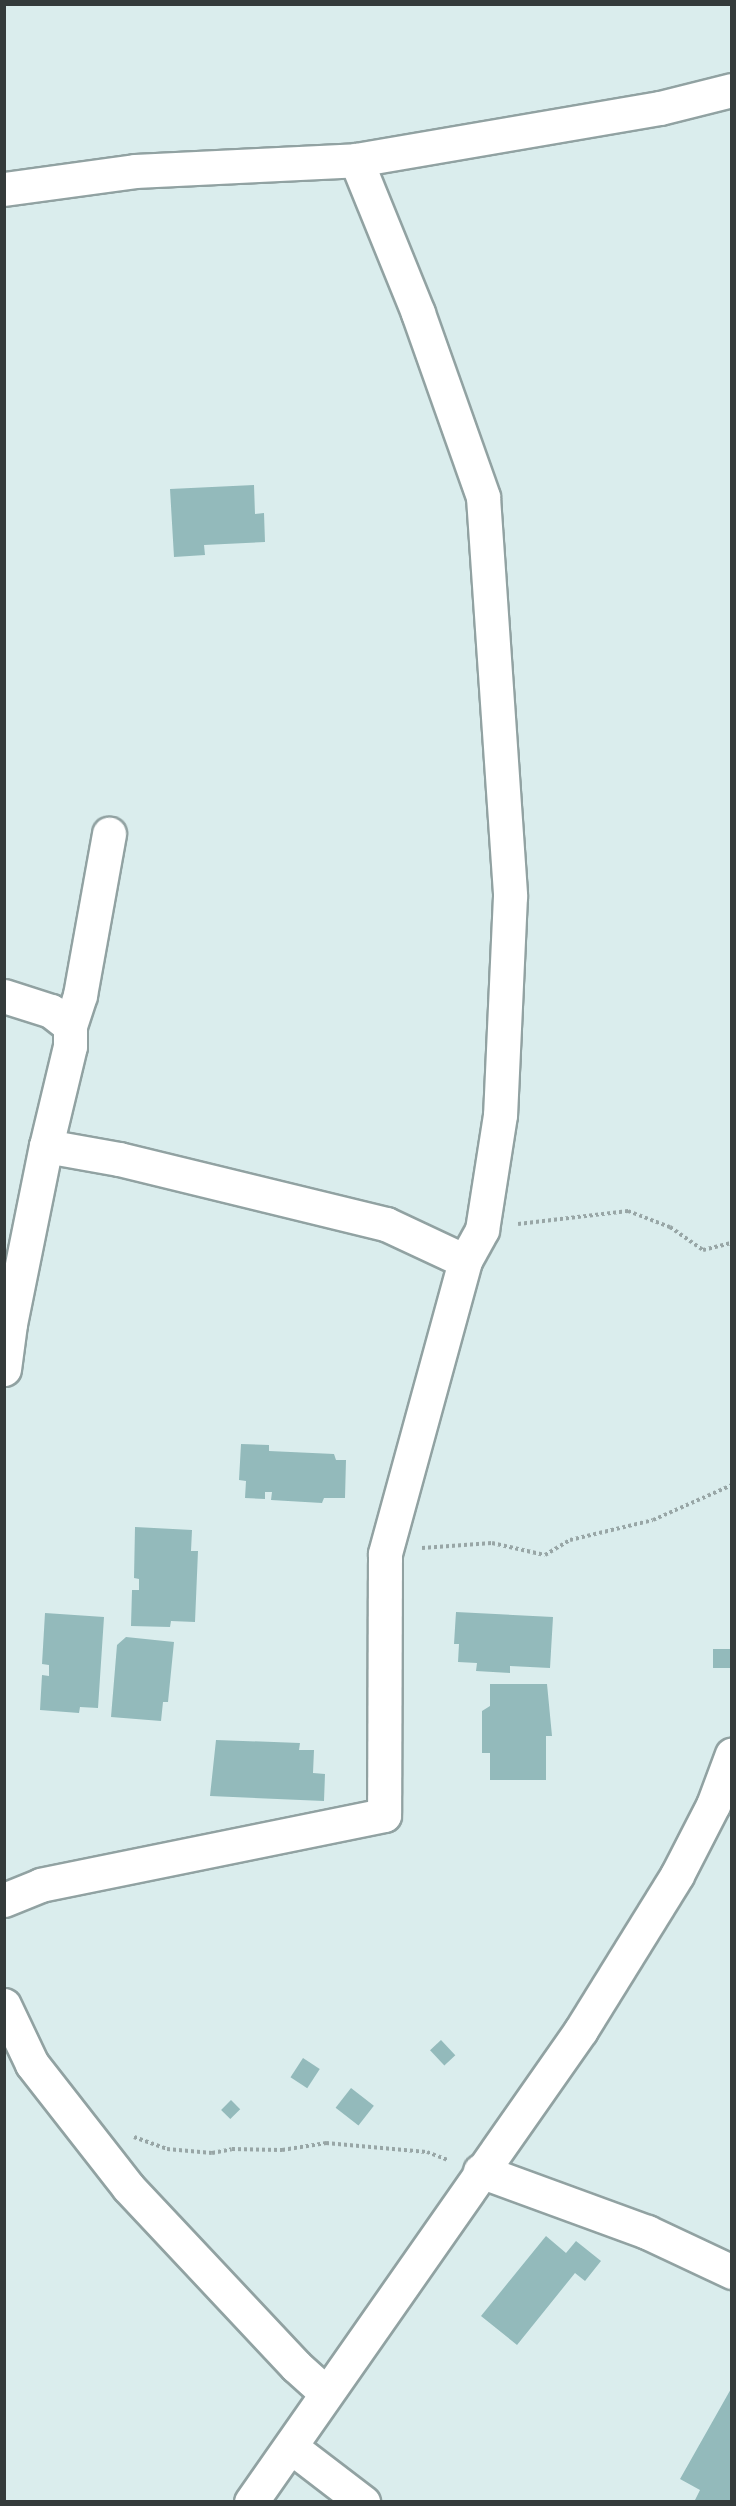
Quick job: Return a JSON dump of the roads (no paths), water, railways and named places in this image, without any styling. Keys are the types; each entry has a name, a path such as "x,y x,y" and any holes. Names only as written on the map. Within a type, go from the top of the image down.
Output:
{"street":[{"path":"4,189 135,171 357,160 660,108 732,90"},
{"path":"4,1900 41,1885 384,1815 385,1554 465,1261 482,1230 500,1114 510,896 483,496 418,312 357,160"},
{"path":"4,1369 12,1313 46,1146 70,1046 70,1026 80,995 109,834"},
{"path":"4,996 51,1011 70,1026"},
{"path":"46,1146 119,1159 386,1224 465,1261"},
{"path":"251,2502 480,2171 581,2030 649,1923 708,1815 732,1754"},
{"path":"4,2005 32,2064 128,2187 296,2366 326,2392"},
{"path":"480,2171 647,2232 732,2272"},
{"path":"291,2447 363,2502"}]}
